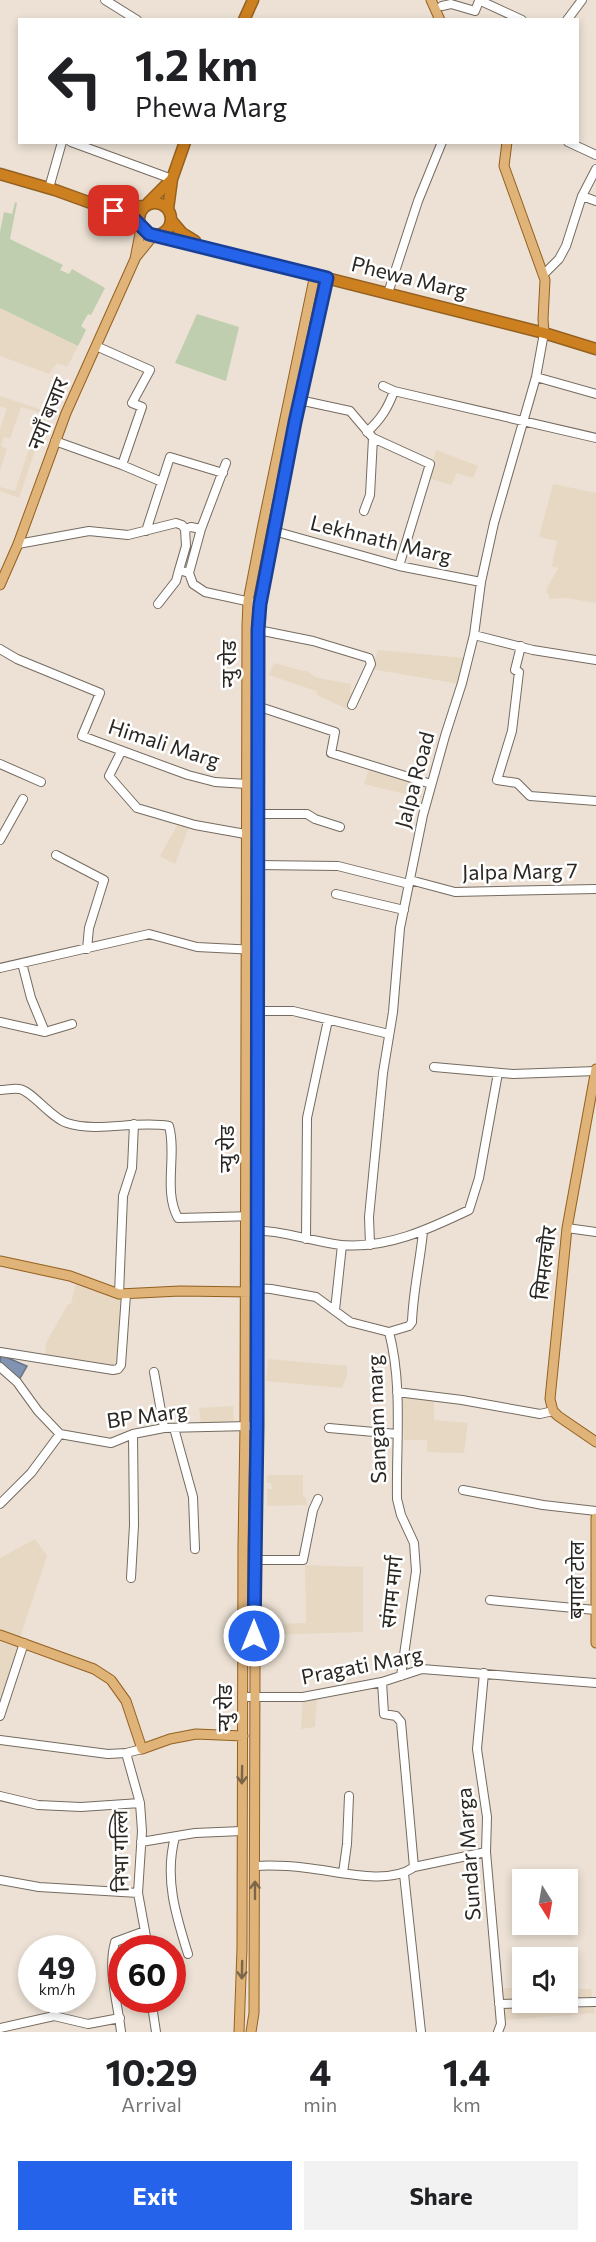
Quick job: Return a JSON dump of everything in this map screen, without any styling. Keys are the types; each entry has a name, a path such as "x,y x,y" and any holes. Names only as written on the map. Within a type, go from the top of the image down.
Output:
{"highway":[{"path":"245,18 253,0"},
{"path":"155,235 168,229 172,179 185,144"},
{"path":"0,174 114,211 155,235 211,249"},
{"path":"140,225 139,213 172,179"},
{"path":"52,189 134,207 159,203 182,233 211,249"},
{"name":"Phewa Marg","path":"211,249 544,333 596,349"}],"main road":[{"path":"431,0 439,18"},
{"path":"507,144 504,166 543,275 546,293 544,333"},
{"path":"135,259 140,225"},
{"path":"135,259 155,235"},
{"name":"नयाँ बजार","path":"0,585 4,564 18,544 55,441 135,259"},
{"name":"न्यु रोड","path":"239,2032 241,2013 245,1426 248,601 315,274"},
{"name":"न्यु रोड","path":"251,2032 254,2013 255,1866 258,630 260,604 273,531 299,400 327,278"},
{"name":"सिमलचौर","path":"554,1411 550,1399 550,1385 567,1228 596,1070"},
{"path":"2,1260 70,1276 122,1294 256,1291"},
{"path":"554,1411 568,1424 596,1442"},
{"name":"बगाले टोल","path":"596,1518 596,1643"},
{"path":"0,1635 94,1669 111,1680 126,1701 142,1749 170,1739 196,1734 243,1736"},
{"path":"239,2032 245,2032"}],"street":[{"path":"105,0 134,18"},
{"path":"568,18 582,0"},
{"path":"442,6 451,4 475,11 481,1 518,18"},
{"path":"52,189 62,144"},
{"path":"76,144 172,179"},
{"path":"388,293 418,201 441,144"},
{"path":"573,144 596,154"},
{"path":"543,275 559,259 566,246 582,196 596,169"},
{"path":"582,196 596,201"},
{"name":"Jalpa Road","path":"370,1245 369,1217 383,1073 397,947 404,910 430,784 462,683 474,635 481,582 494,523 536,377 544,333"},
{"path":"96,346 150,370 132,403 142,407 122,465"},
{"path":"536,377 596,394"},
{"path":"383,386 596,438"},
{"path":"364,511 370,495 370,435 387,411 394,390"},
{"path":"299,400 350,411 370,435 430,464 399,566"},
{"path":"55,441 162,482"},
{"path":"146,531 170,457 223,473"},
{"path":"226,463 201,529 189,573 193,584 205,592 260,604"},
{"path":"18,544 89,531 128,535 176,523 182,525 185,529 186,546 176,581 158,604"},
{"path":"185,529 191,527 201,529"},
{"name":"Lekhnath Marg","path":"273,531 399,566 481,582"},
{"path":"179,570 189,573"},
{"path":"258,630 313,641 369,658 371,664 352,705"},
{"path":"474,635 596,660"},
{"path":"521,646 515,670 519,672 512,731 497,780 517,783 530,796 596,801"},
{"name":"Himali Marg","path":"0,649 17,659 100,693 82,736 188,775 215,782 247,784"},
{"path":"257,706 335,732 331,753 430,784"},
{"path":"121,752 109,776 137,808 195,825 258,836"},
{"path":"0,764 41,782"},
{"path":"0,840 23,799"},
{"path":"258,814 306,814 340,827"},
{"path":"56,855 104,880 89,928 87,949"},
{"name":"Jalpa Marg 7","path":"257,865 338,866 455,892 596,890"},
{"path":"336,894 404,910"},
{"path":"0,968 148,934 197,947 257,950"},
{"path":"22,963 31,998 45,1032"},
{"path":"246,1011 293,1011 389,1034"},
{"path":"306,1239 308,1118 328,1020"},
{"path":"0,1022 45,1032 72,1024"},
{"path":"434,1067 498,1074 596,1070"},
{"path":"245,1231 256,1230 342,1245 370,1245 423,1232 469,1210 479,1178 498,1074"},
{"path":"0,1090 24,1090 49,1112 66,1123 85,1126 134,1124 169,1126 172,1188 178,1218 256,1216"},
{"path":"0,1352 112,1370 118,1369 121,1365 123,1196 132,1168 134,1124"},
{"path":"567,1228 596,1232"},
{"path":"389,1332 410,1326 423,1232"},
{"path":"335,1310 342,1245"},
{"name":"Sangam marg","path":"256,1291 316,1297 350,1322 389,1332 393,1344 397,1392 397,1498 401,1515"},
{"path":"0,1367 17,1382 60,1434 31,1473 0,1504"},
{"path":"154,1372 164,1428"},
{"path":"397,1392 462,1400 540,1414 554,1411"},
{"name":"BP Marg","path":"60,1434 111,1443 133,1434 164,1428 257,1426"},
{"path":"174,1428 193,1497 195,1549"},
{"path":"329,1428 397,1434"},
{"path":"131,1578 134,1525 133,1434"},
{"path":"463,1490 531,1503 596,1511"},
{"path":"255,1560 303,1560 313,1510 318,1499"},
{"name":"संगम मार्ग","path":"401,1515 414,1543 416,1571 401,1676"},
{"path":"489,1600 595,1605"},
{"path":"0,1716 24,1643"},
{"name":"Pragati Marg","path":"242,1697 291,1698 382,1682 422,1669 596,1683"},
{"name":"Sundar Marga","path":"483,1673 477,1749 487,1817 486,1852 501,2024 498,2032"},
{"path":"382,1682 384,1714 396,1716 401,1722 414,1867"},
{"path":"0,1740 108,1754 142,1749"},
{"name":"निभा गल्लि","path":"126,1753 140,1803 142,1831 138,1893 146,1935"},
{"path":"0,1796 38,1805 81,1807 140,1803"},
{"path":"343,1873 349,1796"},
{"path":"141,1842 195,1833 242,1831"},
{"path":"175,1837 170,1870 171,1890 188,1954"},
{"path":"255,1866 305,1867 375,1876 404,1874 414,1867 486,1852"},
{"path":"404,1874 421,2032"},
{"path":"0,1880 39,1887 138,1893"},
{"path":"121,2032 111,1963 115,1942 145,1931"},
{"path":"499,2004 596,2002"},
{"path":"153,2013 156,2032"},
{"path":"0,2028 54,2016 88,2024 120,2018"}],"shaded area":[{"path":"0,308 78,346 67,367 57,363 49,374 0,356"},
{"path":"0,396 48,412 19,498 0,491 0,487 15,491 41,413 21,407 10,439 4,437 1,446 7,449 0,470 0,429 7,409 0,406"},
{"path":"436,450 478,466 473,478 457,473 451,485 428,478"},
{"path":"553,484 596,493 596,603 567,598 550,599 546,590 558,568 552,566 557,541 539,537"},
{"path":"378,650 465,658 460,684 371,669"},
{"path":"274,663 306,670 315,677 351,684 350,692 357,693 349,710 317,695 316,691 269,675"},
{"path":"370,765 425,783 421,798 364,784"},
{"path":"178,824 189,827 175,864 160,856"},
{"path":"76,1283 122,1298 122,1330 117,1367 45,1354 46,1343 68,1304 71,1304"},
{"path":"268,1359 347,1366 347,1376 342,1388 266,1381"},
{"path":"402,1395 434,1397 434,1420 468,1423 464,1453 427,1452 427,1440 404,1440"},
{"path":"233,1406 234,1421 201,1424 199,1408"},
{"path":"303,1475 303,1497 306,1498 307,1505 267,1506 267,1489 272,1489 271,1483 267,1483 267,1476"},
{"path":"35,1539 47,1556 20,1637 0,1630 0,1558"},
{"path":"305,1565 363,1567 363,1632 265,1635 265,1624 306,1623"},
{"path":"0,1638 21,1646 2,1696 0,1696"},
{"path":"317,1698 315,1727 301,1729 303,1700"},
{"path":"503,1988 512,1988 512,2013 578,2013 578,1989 591,1989 595,2013 504,2020"}],"green space":[{"path":"15,202 17,203 10,239 63,265 60,270 69,274 72,269 105,288 91,315 88,314 81,326 86,330 78,346 0,308 0,232 4,212 12,214"},
{"path":"197,314 239,327 226,381 175,363"}],"water":[{"path":"1,1355 27,1366 19,1380 0,1362"}],"route":[{"path":"114,211 134,219 144,232 149,234 327,278 295,422 260,604 258,630 257,1426 254,1636"}]}
